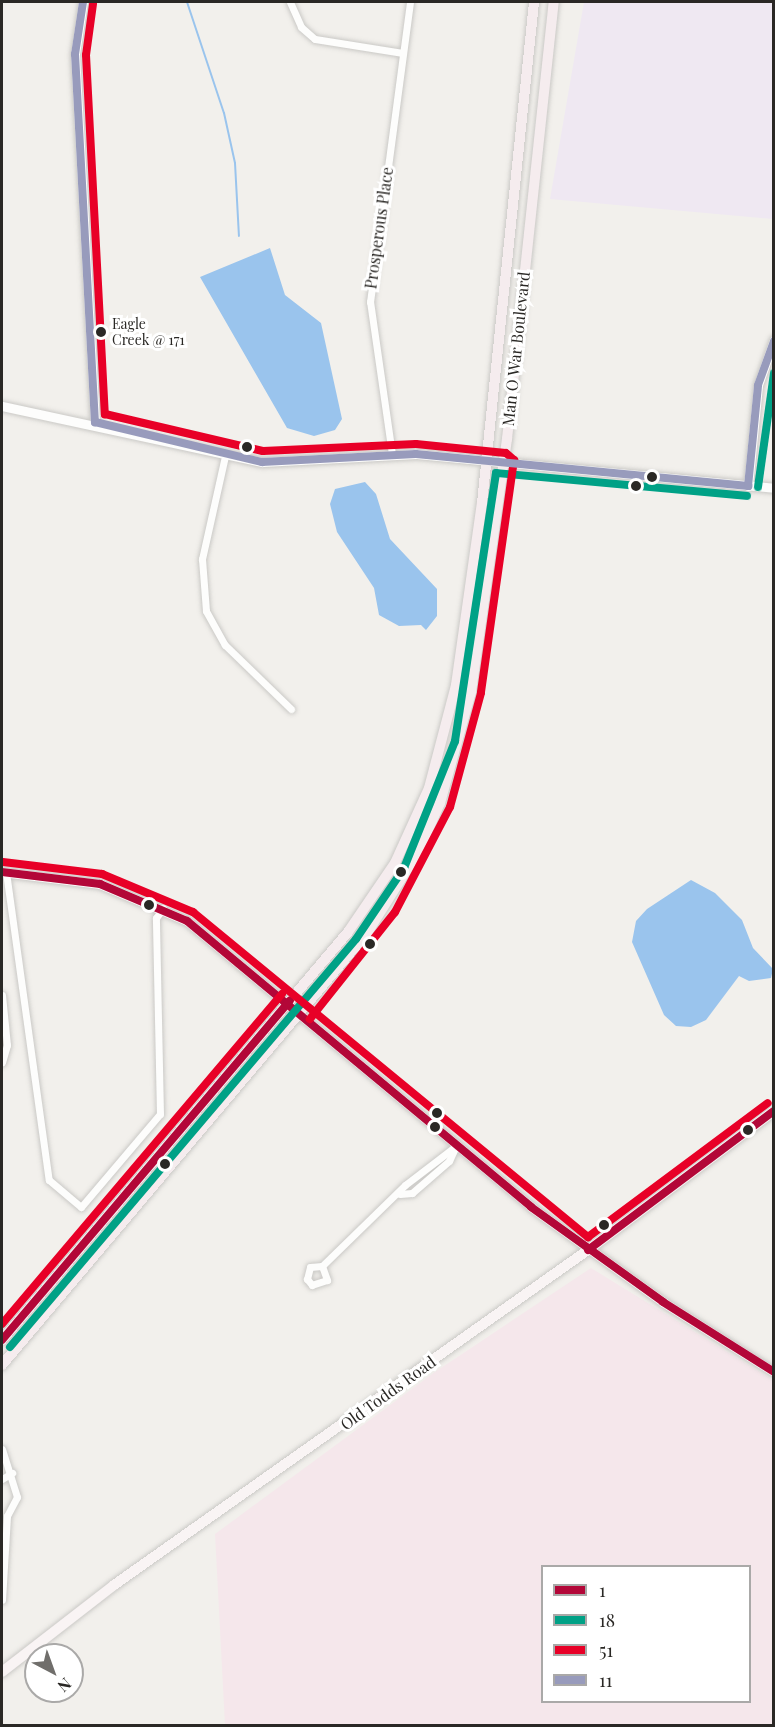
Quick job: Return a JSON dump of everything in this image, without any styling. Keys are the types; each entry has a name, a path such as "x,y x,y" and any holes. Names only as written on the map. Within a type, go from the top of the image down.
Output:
{"main road":[{"name":"Man O War Boulevard","path":"2,1340 290,1001 384,882 429,788 456,685 487,462 534,2"},
{"name":"Man O War Boulevard","path":"2,1365 302,1012 386,906 440,803 471,692 504,463 554,2"},
{"name":"Old Todds Road","path":"2,1672 114,1585 588,1250 774,1111"}],"street":[{"path":"83,2 75,54 95,423"},
{"path":"290,2 301,27 315,39 403,53"},
{"name":"Prosperous Place","path":"392,454 370,302 410,2"},
{"path":"748,486 762,369 774,340"},
{"path":"762,369 774,373"},
{"path":"2,406 95,423 225,456 292,464 392,454 774,488"},
{"path":"225,456 202,559 206,611 223,642 291,709"},
{"path":"163,908 156,918 160,1114 81,1207 49,1180 4,872 85,880 163,908 290,1001 456,1146 588,1250 774,1372"},
{"path":"2,996 7,1045 2,1062"},
{"path":"400,1194 412,1192 449,1161 456,1146"},
{"path":"322,1266 441,1153 456,1146"},
{"path":"2,1449 12,1473 17,1497 7,1516 2,1600"},
{"path":"2,1470 12,1473"},
{"path":"2,1479 12,1473"}],"shaded area":[{"path":"584,2 773,2 773,219 550,199"},
{"path":"591,1268 773,1380 773,1725 225,1725 215,1534 435,1372"}],"water":[{"path":"270,248 285,295 321,323 342,419 335,430 314,436 287,428 200,277"},
{"path":"365,482 376,494 390,539 437,589 437,616 426,630 421,625 399,626 379,615 374,588 337,532 330,504 335,489"},
{"path":"691,880 715,893 742,920 753,948 773,969 771,978 749,981 739,976 706,1020 691,1027 676,1026 664,1015 632,942 636,921 647,909"}],"waterway":[{"path":"187,2 224,113 235,163 239,236"}],"transit line":[{"name":"11","path":"83,2 75,54 95,422 262,462 416,454 748,486 758,385 774,341"},
{"name":"51","path":"93,4 86,55 105,414 263,451 416,444 506,453 514,460 481,693 450,807 395,912 310,1019"},
{"name":"18","path":"758,487 774,373"},
{"name":"18","path":"10,1347 356,939 404,868 455,741 496,473 747,496"},
{"name":"51","path":"3,862 102,874 193,912 588,1237 768,1103"},
{"name":"1","path":"2,872 100,884 187,921 531,1207 663,1302 774,1372"},
{"name":"51","path":"2,1324 282,994"},
{"name":"1","path":"2,1340 290,1001"},
{"name":"1","path":"588,1250 774,1111"}],"place":[{"name":"Eagle Creek @ 171","path":"101,332"}]}
